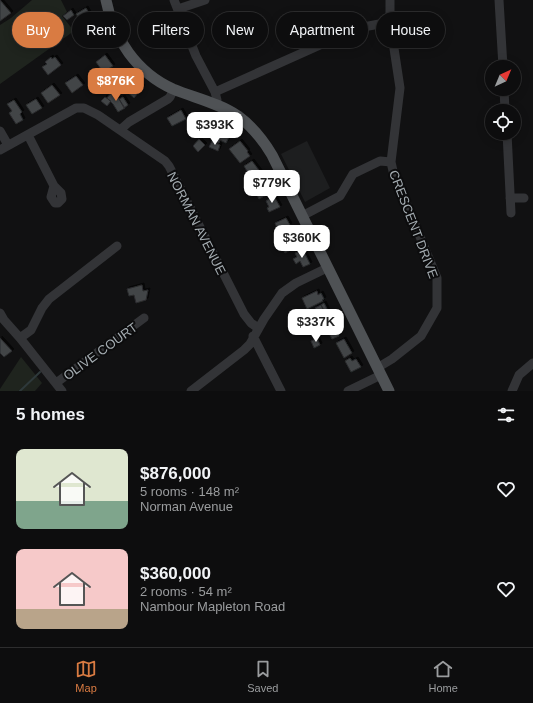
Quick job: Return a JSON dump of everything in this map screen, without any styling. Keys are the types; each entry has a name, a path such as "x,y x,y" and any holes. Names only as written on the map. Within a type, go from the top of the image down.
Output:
{"main road":[{"path":"106,0 113,25 121,44 150,75 174,89 238,116 259,135 272,155 389,391"}],"street":[{"path":"205,0 176,4 196,56 215,92 217,100 215,105"},
{"path":"390,0 390,12"},
{"path":"499,0 503,60"},
{"path":"215,92 358,28 376,25"},
{"path":"391,162 400,88 394,48"},
{"path":"120,130 129,122 168,99 174,89"},
{"name":"NORMAN AVENUE","path":"28,136 71,110 80,108 93,111 165,162 244,314 251,323 258,328"},
{"path":"0,131 4,147 28,136 54,186"},
{"path":"506,140 511,213"},
{"name":"CRESCENT DRIVE","path":"302,216 340,196 353,174 380,161 391,162 396,178 437,278 437,308 422,336 392,359 379,372 348,391"},
{"path":"510,198 524,198"},
{"path":"20,338 31,330 42,308 49,299 117,246"},
{"path":"190,391 250,344 258,328 288,288 327,268"},
{"name":"OLIVE COURT","path":"56,383 144,318"},
{"path":"1,319 20,338 62,391"},
{"path":"253,336 281,391"},
{"path":"512,390 519,375 533,363"}],"shaded area":[{"path":"32,0 61,0 67,12 64,14 64,12 18,12"},
{"path":"12,17 12,48 50,48 0,84 0,25"},
{"path":"64,18 72,28 72,32 64,38"},
{"path":"307,141 330,188 305,202 281,154"},
{"path":"21,357 42,383 35,391 0,391 0,389"}],"building":[{"path":"0,0 11,13 0,21"},
{"path":"86,8 88,12 79,12"},
{"path":"71,10 72,12 72,16 67,20 64,15"},
{"path":"105,55 113,66 103,72 96,62"},
{"path":"51,57 52,59 55,57 61,65 48,75 42,67 47,64 45,62"},
{"path":"109,75 114,83 97,93 92,85"},
{"path":"76,76 83,85 72,93 65,83"},
{"path":"136,81 143,87 134,98 126,91"},
{"path":"52,85 60,95 48,103 41,93"},
{"path":"112,92 125,108 118,112 107,98"},
{"path":"105,97 111,101 107,106 101,101"},
{"path":"123,97 128,105 124,108 119,99"},
{"path":"36,99 42,108 32,114 26,105"},
{"path":"14,100 22,112 20,114 23,120 16,124 9,113 12,111 7,104"},
{"path":"181,110 186,119 172,126 167,118"},
{"path":"199,115 205,122 194,132 188,125"},
{"path":"217,130 229,137 226,143 220,140 219,143 212,140"},
{"path":"199,139 205,145 198,152 193,146"},
{"path":"212,141 220,145 218,151 209,147"},
{"path":"240,141 250,156 240,163 229,149"},
{"path":"252,161 261,173 250,180 246,174 248,173 244,166"},
{"path":"266,179 272,192 259,199 252,186"},
{"path":"272,197 273,199 275,198 280,207 269,212 267,208 269,207 266,201"},
{"path":"286,218 290,225 278,231 275,223"},
{"path":"289,235 292,239 288,241 290,245 294,243 296,247 285,253 282,248 285,246 281,240"},
{"path":"303,250 310,264 303,267 300,261 296,264 293,259 297,257 295,253"},
{"path":"142,285 143,291 148,290 146,300 136,303 134,295 129,296 127,289"},
{"path":"317,291 318,295 321,293 324,299 322,300 323,301 307,309 302,298"},
{"path":"324,303 330,315 327,317 321,305"},
{"path":"321,305 327,317 321,320 315,308"},
{"path":"318,314 321,320 314,323 311,317"},
{"path":"335,323 339,331 337,332 339,336 332,339 326,328"},
{"path":"0,338 12,351 4,357 0,353"},
{"path":"317,338 320,345 314,348 311,341"},
{"path":"344,339 352,353 344,358 336,343"},
{"path":"350,358 352,361 356,359 361,367 351,372 345,361"}],"waterway":[{"path":"20,391 40,372"}]}
